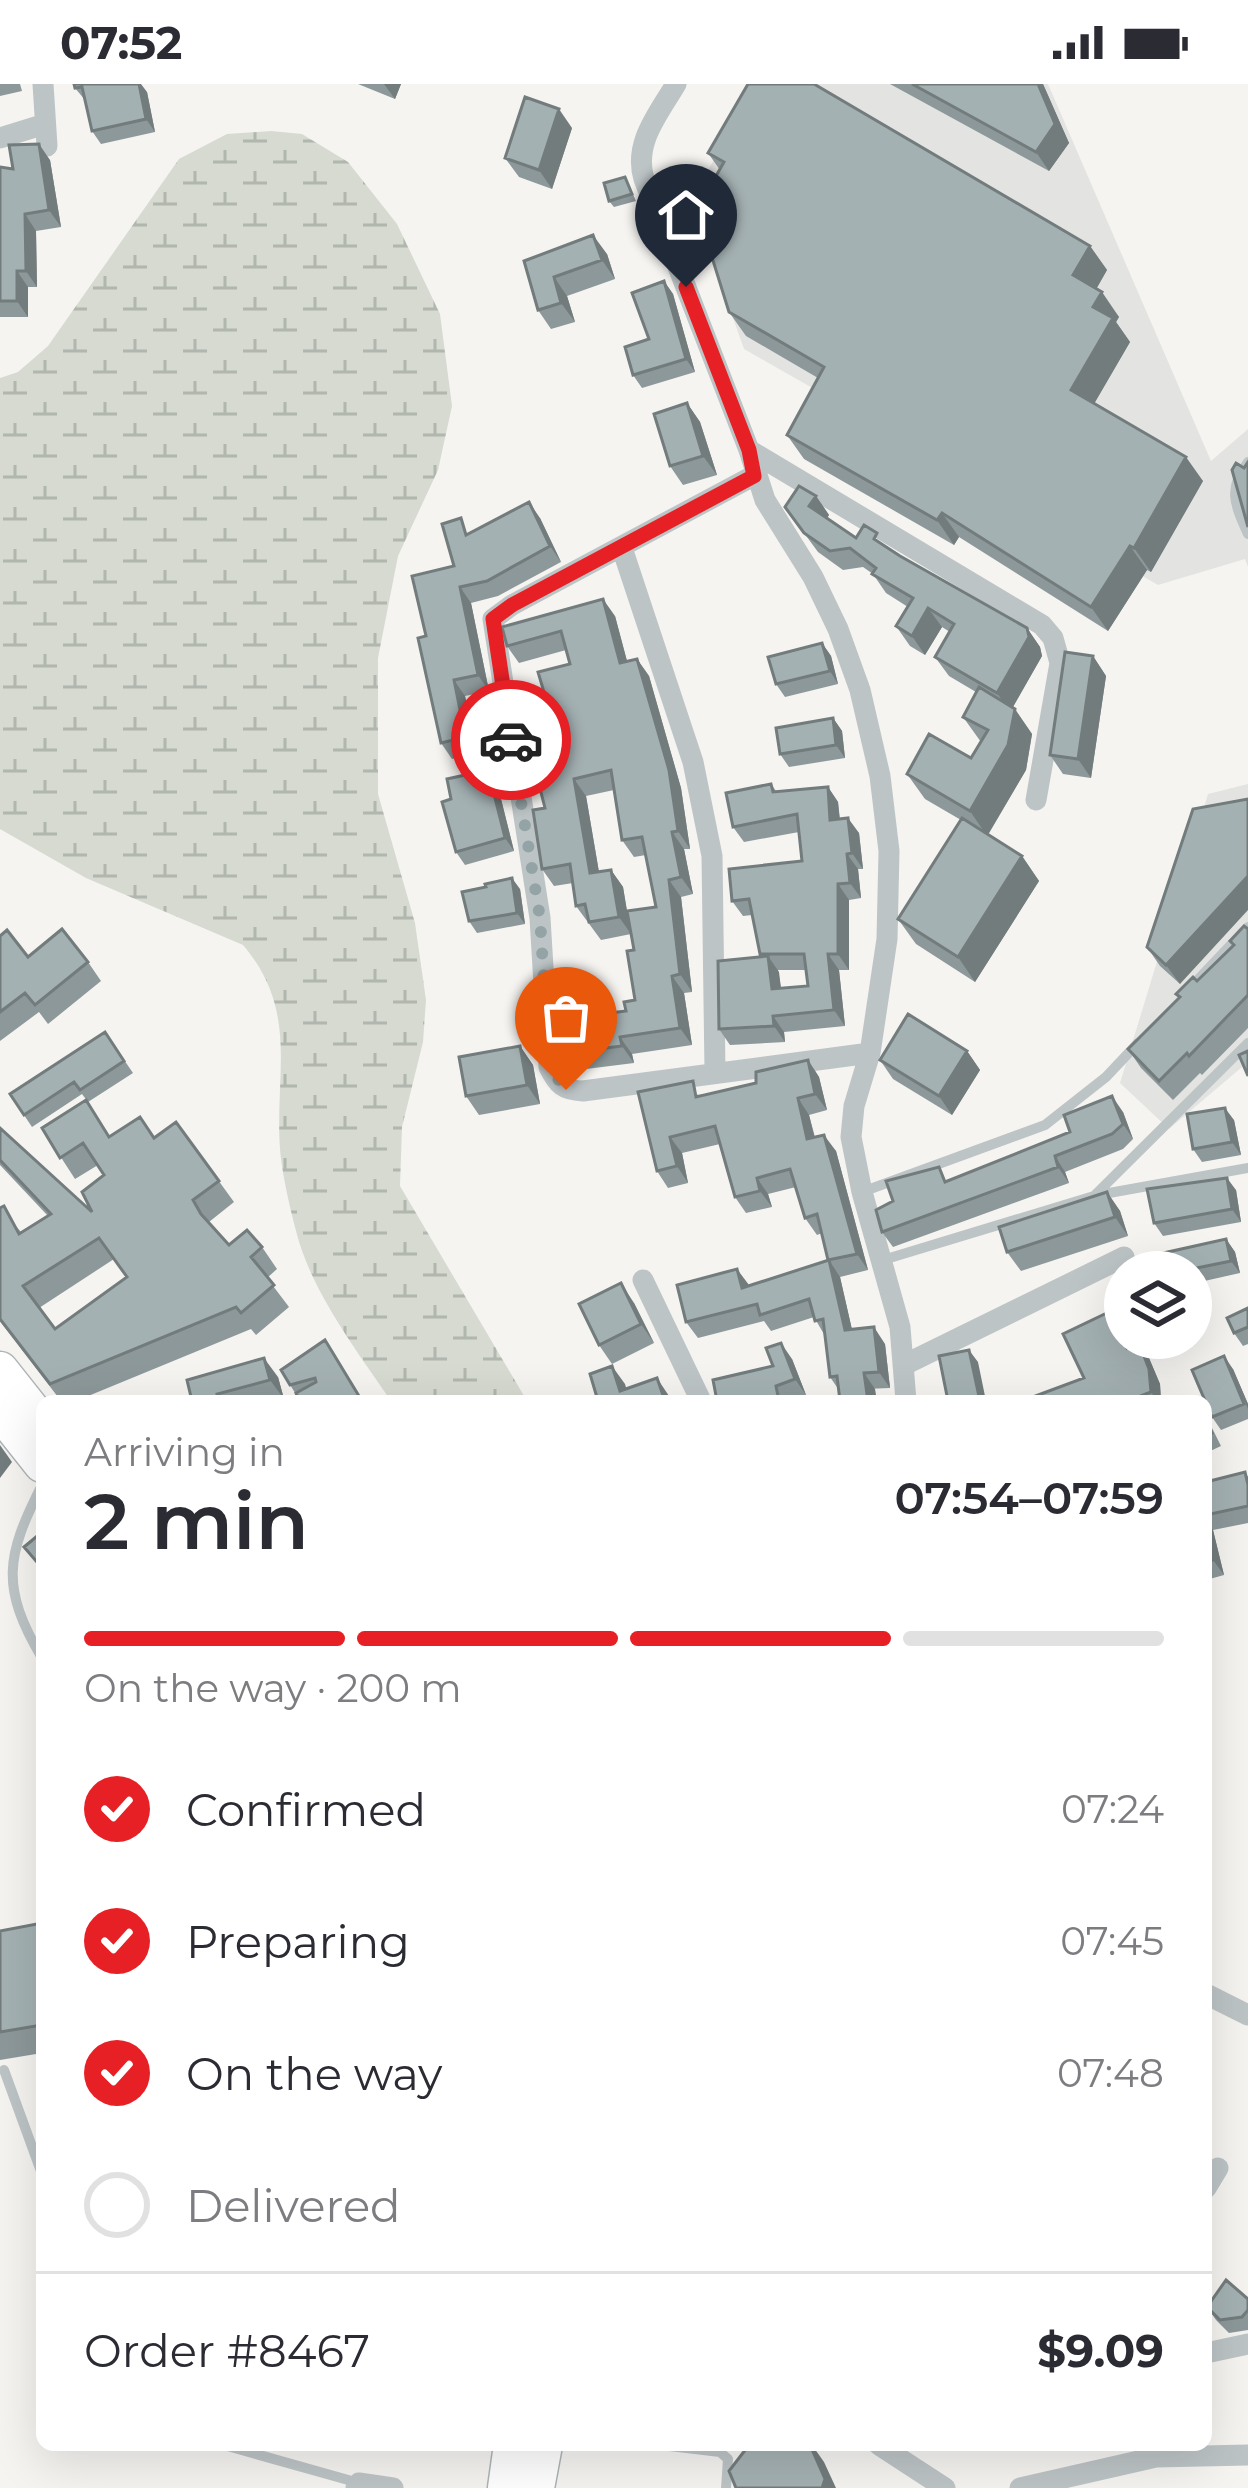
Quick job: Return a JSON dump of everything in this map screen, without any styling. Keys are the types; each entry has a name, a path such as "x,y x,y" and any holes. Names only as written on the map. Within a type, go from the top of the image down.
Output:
{"highway":[{"path":"0,1370 36,1415"},
{"path":"0,1411 36,1456"},
{"path":"506,2488 511,2451"},
{"path":"536,2488 543,2451"}],"street":[{"path":"0,137 46,135 43,84"},
{"path":"676,84 645,137 640,166 749,450 754,476 838,629 860,690 880,776 889,851 887,939 870,1053 850,1137 906,1364 906,1395"},
{"path":"749,450 1042,625 1053,638 1060,663 1036,800"},
{"path":"754,476 493,619 540,918 549,1067 566,1090 583,1091 870,1053"},
{"path":"622,548 693,762 712,856 715,1072"},
{"path":"906,1364 1104,1267"},
{"path":"643,1280 698,1395"},
{"path":"1212,1997 1248,2015"},
{"path":"1212,2352 1248,2344"},
{"path":"888,2451 945,2488"},
{"path":"1026,2487 1156,2451 1248,2455"},
{"path":"357,2486 393,2488"}],"lane":[{"path":"1248,462 1237,476 1232,496 1248,534"},
{"path":"1185,994 1248,927"},
{"path":"862,1192 1045,1125 1106,1077 1153,1027"},
{"path":"1094,1196 1248,1043"},
{"path":"883,1260 1094,1196 1248,1168"},
{"path":"36,1497 14,1540 7,1571 14,1604 36,1646"},
{"path":"4,2070 36,2158"},
{"path":"243,2451 357,2486"},
{"path":"712,2451 728,2459 726,2488"}],"shaded area":[{"path":"757,84 1048,84 1211,461 1248,429 1248,567 1245,559 1158,585 744,349 691,200"},
{"path":"1248,784 1248,1062 1169,1129 1120,1083 1208,794"}],"green space":[{"path":"227,134 302,134 348,162 397,224 440,314 452,406 438,470 398,556 378,658 378,794 415,923 426,1000 423,1042 402,1127 400,1186 523,1395 387,1395 336,1320 303,1253 281,1159 279,1022 261,971 243,945 86,878 0,829 0,378 18,372 48,346 179,159"}],"building":[{"path":"74,84 139,84 146,119 92,131 82,87"},
{"path":"748,84 814,84 1090,246 1073,275 1102,292 1093,307 1113,318 1071,390 1186,457 1134,548 1130,546 1091,607 942,513 937,520 787,435 824,367 729,312 697,209 724,162 708,153"},
{"path":"912,84 1038,84 1055,124 1036,152"},
{"path":"525,97 559,109 539,170 505,158"},
{"path":"39,144 49,210 25,214 26,271 17,271 17,301 0,301 0,167 13,169 9,145"},
{"path":"625,177 632,194 609,201 604,183"},
{"path":"593,235 602,260 554,277 561,303 538,310 524,261"},
{"path":"664,281 686,359 633,375 625,347 649,339 632,293"},
{"path":"687,403 703,456 670,466 654,414"},
{"path":"1248,462 1248,527 1232,470 1236,463 1244,468"},
{"path":"799,486 816,496 809,506 856,538 864,525 877,533 874,539 900,556 1027,628 1029,637 997,693 935,657 954,624 928,608 912,636 896,626 913,598 872,574 876,568 850,548 830,551 804,533 785,507"},
{"path":"529,502 550,546 487,581 460,587 478,675 454,680 462,720 484,714 487,732 441,743 418,638 426,636 412,576 454,566 442,524 461,518 466,535"},
{"path":"603,599 620,663 637,659 669,770 678,831 672,832 681,877 669,880 680,974 672,976 680,1028 620,1037 622,1046 566,1053 560,1002 585,1000 586,1016 626,1011 624,1002 635,1000 627,911 656,907 642,837 622,840 611,770 574,779 590,873 611,870 619,917 589,922 585,904 576,906 570,864 542,869 533,810 545,808 534,765 563,756 538,672 570,664 561,631 507,646 502,627"},
{"path":"822,643 830,671 776,684 768,657"},
{"path":"1065,652 1093,656 1078,759 1050,755"},
{"path":"979,687 1015,709 1008,745 970,811 907,774 929,734 971,758 988,730 963,717"},
{"path":"833,718 836,745 780,754 776,728"},
{"path":"488,770 505,838 456,852 442,802 451,799 447,779"},
{"path":"771,784 773,792 828,787 830,820 848,818 850,883 838,884 838,954 828,954 834,1010 773,1016 774,1026 719,1029 718,961 768,956 772,989 808,986 804,954 760,954 749,899 732,901 729,869 802,861 797,814 733,827 726,793"},
{"path":"1248,799 1248,876 1166,965 1147,947 1193,809"},
{"path":"962,818 1022,856 958,957 898,919"},
{"path":"512,878 517,913 469,921 462,892"},
{"path":"1244,926 1248,929 1248,995 1159,1081 1128,1049 1180,997 1176,994 1193,977 1197,981 1234,945 1230,941"},
{"path":"62,929 88,962 35,1005 25,993 0,1012 0,936 7,930 28,957"},
{"path":"908,1014 967,1051 939,1096 880,1060"},
{"path":"105,1032 124,1061 80,1090 74,1082 24,1115 10,1094"},
{"path":"520,1046 527,1085 466,1096 459,1057"},
{"path":"1248,1051 1248,1076 1239,1055"},
{"path":"808,1060 815,1094 798,1098 807,1139 824,1135 857,1254 828,1260 817,1214 805,1218 790,1169 757,1178 760,1191 735,1197 715,1126 670,1137 677,1166 657,1171 638,1092 693,1081 696,1097 756,1083 756,1072"},
{"path":"1112,1096 1123,1124 1112,1134 1055,1156 1058,1167 882,1232 876,1210 893,1201 886,1181 939,1167 945,1182 1070,1132 1064,1115"},
{"path":"86,1100 109,1137 140,1117 154,1138 176,1122 219,1181 193,1200 201,1214 229,1245 247,1230 262,1247 251,1257 274,1285 241,1313 236,1307 50,1384 0,1319 0,1208 4,1206 19,1234 51,1214 0,1160 0,1128 92,1212 82,1192 104,1175 83,1143 60,1158 42,1128","holes":["99,1238 127,1277 55,1329 23,1286"]},
{"path":"1225,1108 1232,1142 1193,1149 1187,1114"},
{"path":"1227,1178 1232,1209 1154,1223 1147,1189"},
{"path":"1107,1192 1115,1217 1007,1252 999,1227"},
{"path":"1226,1239 1231,1261 1212,1265 1212,1251 1172,1251"},
{"path":"829,1260 845,1330 874,1327 879,1372 864,1373 867,1395 839,1395 837,1376 830,1377 823,1319 815,1321 809,1299 760,1315 757,1304 686,1322 677,1285 737,1269 742,1288"},
{"path":"621,1283 641,1324 599,1345 579,1304"},
{"path":"1248,1308 1248,1327 1234,1333 1227,1318"},
{"path":"1104,1314 1104,1359 1145,1359 1151,1392 1038,1395 1084,1378 1063,1334"},
{"path":"325,1340 358,1395 297,1395 315,1378 290,1385 281,1370"},
{"path":"781,1343 795,1379 776,1386 778,1395 716,1395 713,1380 773,1366 766,1348"},
{"path":"969,1350 979,1395 947,1395 939,1356"},
{"path":"1224,1356 1244,1404 1212,1417 1212,1395 1203,1395 1192,1370"},
{"path":"264,1358 270,1380 217,1395 191,1395 187,1380"},
{"path":"612,1366 620,1391 657,1378 663,1395 596,1395 590,1374"},
{"path":"1245,1472 1248,1506 1212,1514 1212,1480"},
{"path":"36,1537 36,1561 24,1547"},
{"path":"36,1924 36,2026 0,2032 0,1931"},
{"path":"1226,2280 1248,2299 1248,2310 1242,2317 1220,2320 1212,2312 1212,2300"},
{"path":"744,2451 813,2451 825,2479 822,2488 736,2488 729,2471"}],"way so far":[{"path":"511,740 540,918 549,1067 557,1084 566,1090"}],"route":[{"path":"511,740 493,619 754,476 749,450 686,287"}]}
